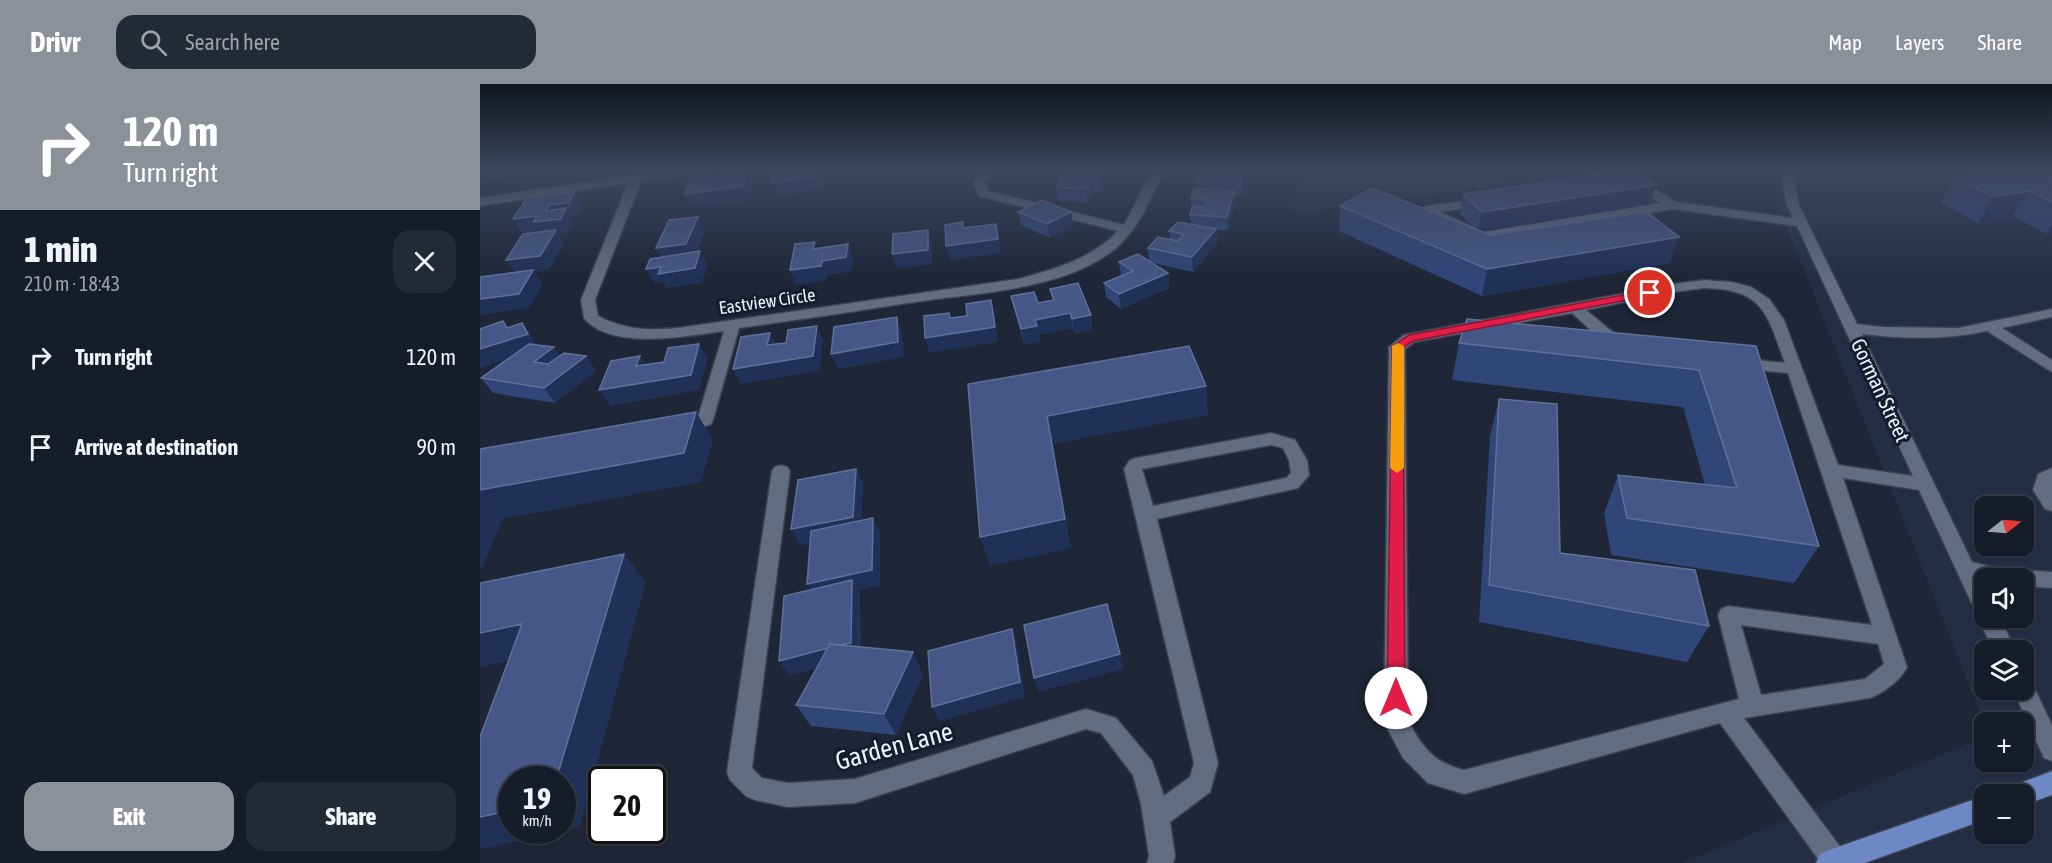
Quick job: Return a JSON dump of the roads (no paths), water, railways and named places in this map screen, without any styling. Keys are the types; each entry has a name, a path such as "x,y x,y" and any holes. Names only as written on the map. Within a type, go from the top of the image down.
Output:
{"main road":[{"path":"2034,790 2052,783"},
{"path":"1832,862 1974,812"}],"street":[{"name":"Eastview Circle","path":"625,207 588,300 591,318 612,330 642,336 733,325 1018,283 1064,271 1095,257 1117,240 1133,220 1139,207"},
{"path":"1038,207 1126,229"},
{"path":"1445,207 1426,210 1482,236 1658,207"},
{"path":"1689,207 1802,223"},
{"name":"Gorman Street","path":"1794,207 1974,587"},
{"path":"1715,284 1734,286 1755,294 1769,305 1795,369 1896,667 1870,688 1725,711 1464,782 1437,774 1411,750 1396,722 1397,347 1409,339 1669,289 1715,284"},
{"path":"1574,307 1603,334 1618,344 1639,350"},
{"path":"1851,328 1883,332 1958,333 2052,313"},
{"path":"660,432 682,429 705,420 733,325"},
{"path":"1987,325 2044,355 2052,366"},
{"path":"1728,362 1795,369"},
{"path":"1146,514 1292,483 1300,475 1298,460 1289,444 1271,439 1136,464 1132,470 1146,514 1206,763 1202,784 1156,817"},
{"path":"1831,470 1926,484"},
{"name":"Garden Lane","path":"781,471 739,772 755,788 788,795 855,791 1086,719 1108,725 1143,769 1156,817 1162,856 1160,863"},
{"path":"2052,474 2044,478 2042,490 2052,504"},
{"path":"1965,568 2000,577 2052,580"},
{"path":"1753,706 1728,615 1886,636"},
{"path":"2029,700 2052,750"},
{"path":"1725,711 1832,862"}]}
